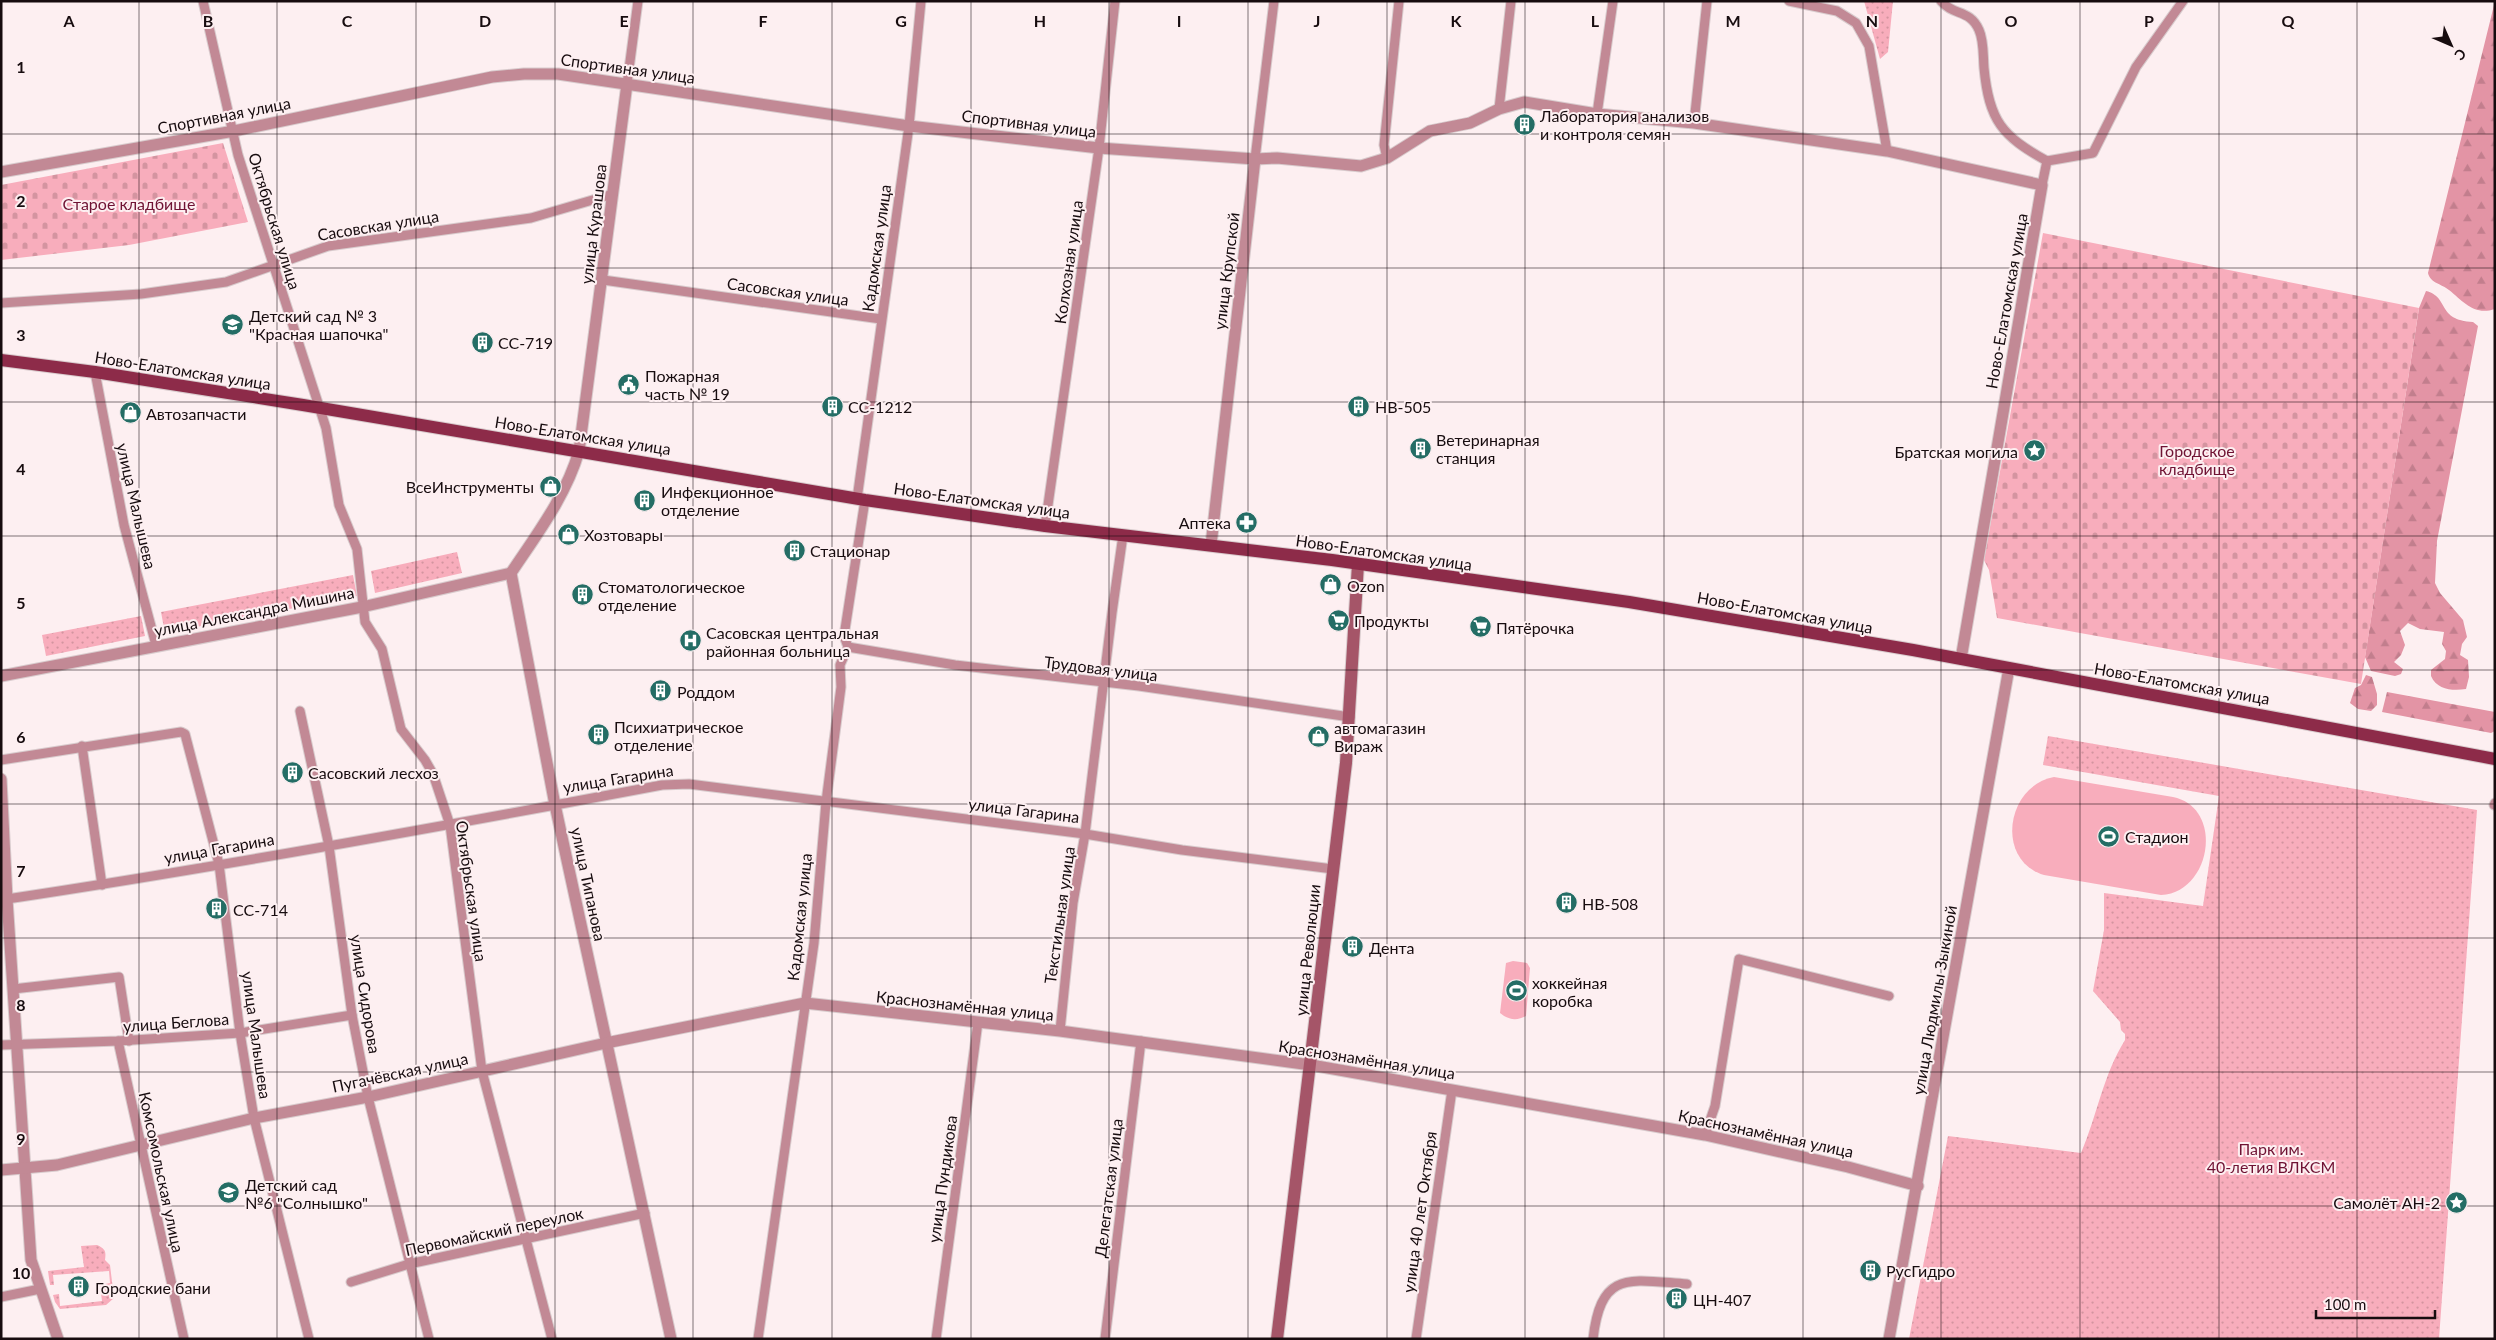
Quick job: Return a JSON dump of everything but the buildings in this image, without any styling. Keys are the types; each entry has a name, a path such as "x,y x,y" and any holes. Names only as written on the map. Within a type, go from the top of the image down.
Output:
{"main road":[{"name":"Ново-Елатомская улица","path":"1,360 95,372 579,451 861,500 1045,526 1358,564 1629,602 1961,659 2495,759"},
{"name":"улица Революции","path":"1277,1339 1311,1065 1350,717 1358,564"}],"street":[{"name":"Октябрьская улица","path":"203,1 238,155 320,409 335,475 339,505 357,549 365,622 382,649 401,729 425,760 433,774 450,825 482,1071 552,1339"},
{"name":"улица Курашова","path":"579,451 638,1"},
{"name":"Кадомская улица","path":"758,1339 814,943 826,802 841,687 840,665 848,647 844,636 881,318 909,126 921,1"},
{"name":"Колхозная улица","path":"1045,526 1099,148 1115,1"},
{"name":"улица Крупской","path":"1211,545 1274,1"},
{"path":"1386,158 1384,145 1399,1"},
{"path":"1499,109 1511,1"},
{"path":"1597,114 1613,1"},
{"path":"1694,123 1707,1"},
{"path":"1789,1 1837,12 1856,23 1869,46 1887,151"},
{"path":"1941,1 1947,9 1969,15 1979,29 1983,41 1987,98 2005,133 2026,149 2047,161 2093,153 2136,67 2183,1"},
{"name":"Спортивная улица","path":"1,172 234,131 492,77 524,74 558,74 909,126 1099,148 1255,159 1277,158 1361,166 1386,158 1430,132 1470,123 1499,109 1524,102 1597,114 1694,123 1887,151 2042,185"},
{"path":"2042,185 2047,161"},
{"name":"Ново-Елатомская улица","path":"1961,659 2042,185"},
{"name":"Сасовская улица","path":"1,303 140,294 226,282 328,246 531,218 613,194"},
{"name":"Сасовская улица","path":"602,280 881,318"},
{"name":"улица Малышева","path":"95,372 124,525 156,645"},
{"path":"511,573 559,498 573,472 579,451"},
{"name":"Текстильная улица","path":"1060,1031 1073,903 1086,834 1124,535"},
{"name":"улица Александра Мишина","path":"1,676 362,607 511,573"},
{"name":"улица Типанова","path":"511,573 555,805 671,1339"},
{"name":"Трудовая улица","path":"848,647 955,666 1104,683 1350,717"},
{"name":"улица Людмилы Зыкиной","path":"1889,1339 1918,1186 2008,668"},
{"name":"улица Сидорова","path":"300,711 329,846 352,1015 368,1097 408,1264 429,1339"},
{"name":"улица Малышева","path":"82,746 181,732 185,734 219,864 240,1033 254,1118 309,1339"},
{"path":"1,760 82,746 102,885"},
{"path":"1,779 4,899 13,989 32,1260 58,1339"},
{"name":"улица Гагарина","path":"4,899 102,885 450,825 662,784 689,784 1086,834 1182,850 1333,869"},
{"path":"1705,1135 1715,1106 1727,1021 1739,959 1889,996"},
{"path":"13,989 119,977 129,1041"},
{"name":"Краснознамённая улица","path":"805,1003 1060,1031 1311,1065 1705,1135 1848,1167 1918,1186"},
{"name":"Пугачёвская улица","path":"1,1170 25,1170 57,1165 254,1118 368,1097 606,1043 805,1003"},
{"name":"улица Беглова","path":"1,1045 129,1041 240,1033 352,1015"},
{"name":"улица Пундикова","path":"936,1339 978,1022"},
{"name":"Комсомольская улица","path":"118,1041 184,1339"},
{"name":"Делегатская улица","path":"1105,1339 1141,1041"},
{"name":"улица 40 лет Октября","path":"1416,1339 1452,1090"},
{"name":"Первомайский переулок","path":"351,1282 408,1264 645,1213"},
{"path":"1593,1339 1599,1306 1606,1293 1614,1286 1633,1282 1687,1284"},
{"path":"1,1297 40,1289"}],"green space":[{"path":"1864,1 1893,1 1888,52 1880,59"},
{"path":"2495,1 2495,309 2481,311 2470,307 2431,279 2428,273"},
{"name":"Старое кладбище","path":"223,143 248,222 129,245 1,260 1,185"},
{"name":"Городское кладбище","path":"2043,233 2419,308 2361,684 1997,618 1989,570 1984,560"},
{"path":"2426,291 2438,298 2453,317 2473,322 2478,326 2437,541 2435,583 2440,593 2463,620 2467,637 2462,644 2460,655 2468,660 2469,677 2466,689 2461,690 2441,687 2431,676 2431,670 2445,659 2446,651 2442,644 2444,632 2420,629 2408,623 2400,631 2405,645 2401,655 2394,662 2403,669 2401,674 2395,676 2371,671 2365,657 2419,308"},
{"path":"457,552 462,573 375,593 371,571"},
{"path":"353,575 357,596 165,633 161,612"},
{"path":"141,616 145,636 46,656 42,635"},
{"path":"2366,675 2372,677 2377,694 2377,705 2371,711 2358,709 2350,703 2355,688 2361,685"},
{"path":"2387,692 2495,712 2495,731 2491,733 2382,712"},
{"name":"Парк им. 40-летия ВЛКСМ","path":"2048,736 2477,810 2439,1339 1909,1339 1948,1136 2081,1153 2111,1067 2125,1040 2125,1034 2121,1030 2120,1022 2093,991 2104,930 2104,893 2203,906 2219,796 2043,765"},
{"name":"Стадион","path":"2054,777 2173,797 2189,804 2200,817 2205,832 2205,849 2200,866 2191,880 2178,891 2161,895 2044,875 2028,867 2018,855 2013,840 2013,824 2017,808 2025,794 2038,783"},
{"name":"хоккейная коробка","path":"1513,961 1527,963 1530,968 1526,1016 1516,1019 1506,1017 1500,1013 1506,963"},
{"path":"97,1245 104,1249 105,1260 110,1265 114,1298 106,1305 60,1309 53,1295 59,1294 60,1306 102,1301 100,1285 110,1283 109,1271 53,1275 54,1285 50,1285 48,1271 84,1267 81,1246"}],"place":[{"name":"Лаборатория анализов и контроля семян","path":"1524,124"},
{"name":"Детский сад № 3 \"Красная шапочка\"","path":"233,324"},
{"name":"СС-719","path":"482,342"},
{"name":"Пожарная часть № 19","path":"629,384"},
{"name":"СС-1212","path":"832,406"},
{"name":"НВ-505","path":"1359,406"},
{"name":"Автозапчасти","path":"130,413"},
{"name":"Ветеринарная станция","path":"1420,448"},
{"name":"Братская могила","path":"2034,451"},
{"name":"ВсеИнструменты","path":"550,486"},
{"name":"Инфекционное отделение","path":"645,500"},
{"name":"Аптека","path":"1247,522"},
{"name":"Хозтовары","path":"568,534"},
{"name":"Стационар","path":"794,550"},
{"name":"Ozon","path":"1331,585"},
{"name":"Стоматологическое отделение","path":"582,595"},
{"name":"Продукты","path":"1338,620"},
{"name":"Пятёрочка","path":"1480,627"},
{"name":"Сасовская центральная районная больница","path":"690,641"},
{"name":"Роддом","path":"661,691"},
{"name":"Психиатрическое отделение","path":"598,735"},
{"name":"автомагазин Вираж","path":"1318,736"},
{"name":"Сасовский лесхоз","path":"292,772"},
{"name":"Стадион","path":"2109,836"},
{"name":"НВ-508","path":"1566,903"},
{"name":"СС-714","path":"217,909"},
{"name":"Дента","path":"1353,947"},
{"name":"хоккейная коробка","path":"1516,991"},
{"name":"Детский сад №6 \"Солнышко\"","path":"229,1193"},
{"name":"Самолёт АН-2","path":"2456,1202"},
{"name":"РусГидро","path":"1870,1270"},
{"name":"Городские бани","path":"79,1287"},
{"name":"ЦН-407","path":"1677,1299"}]}
